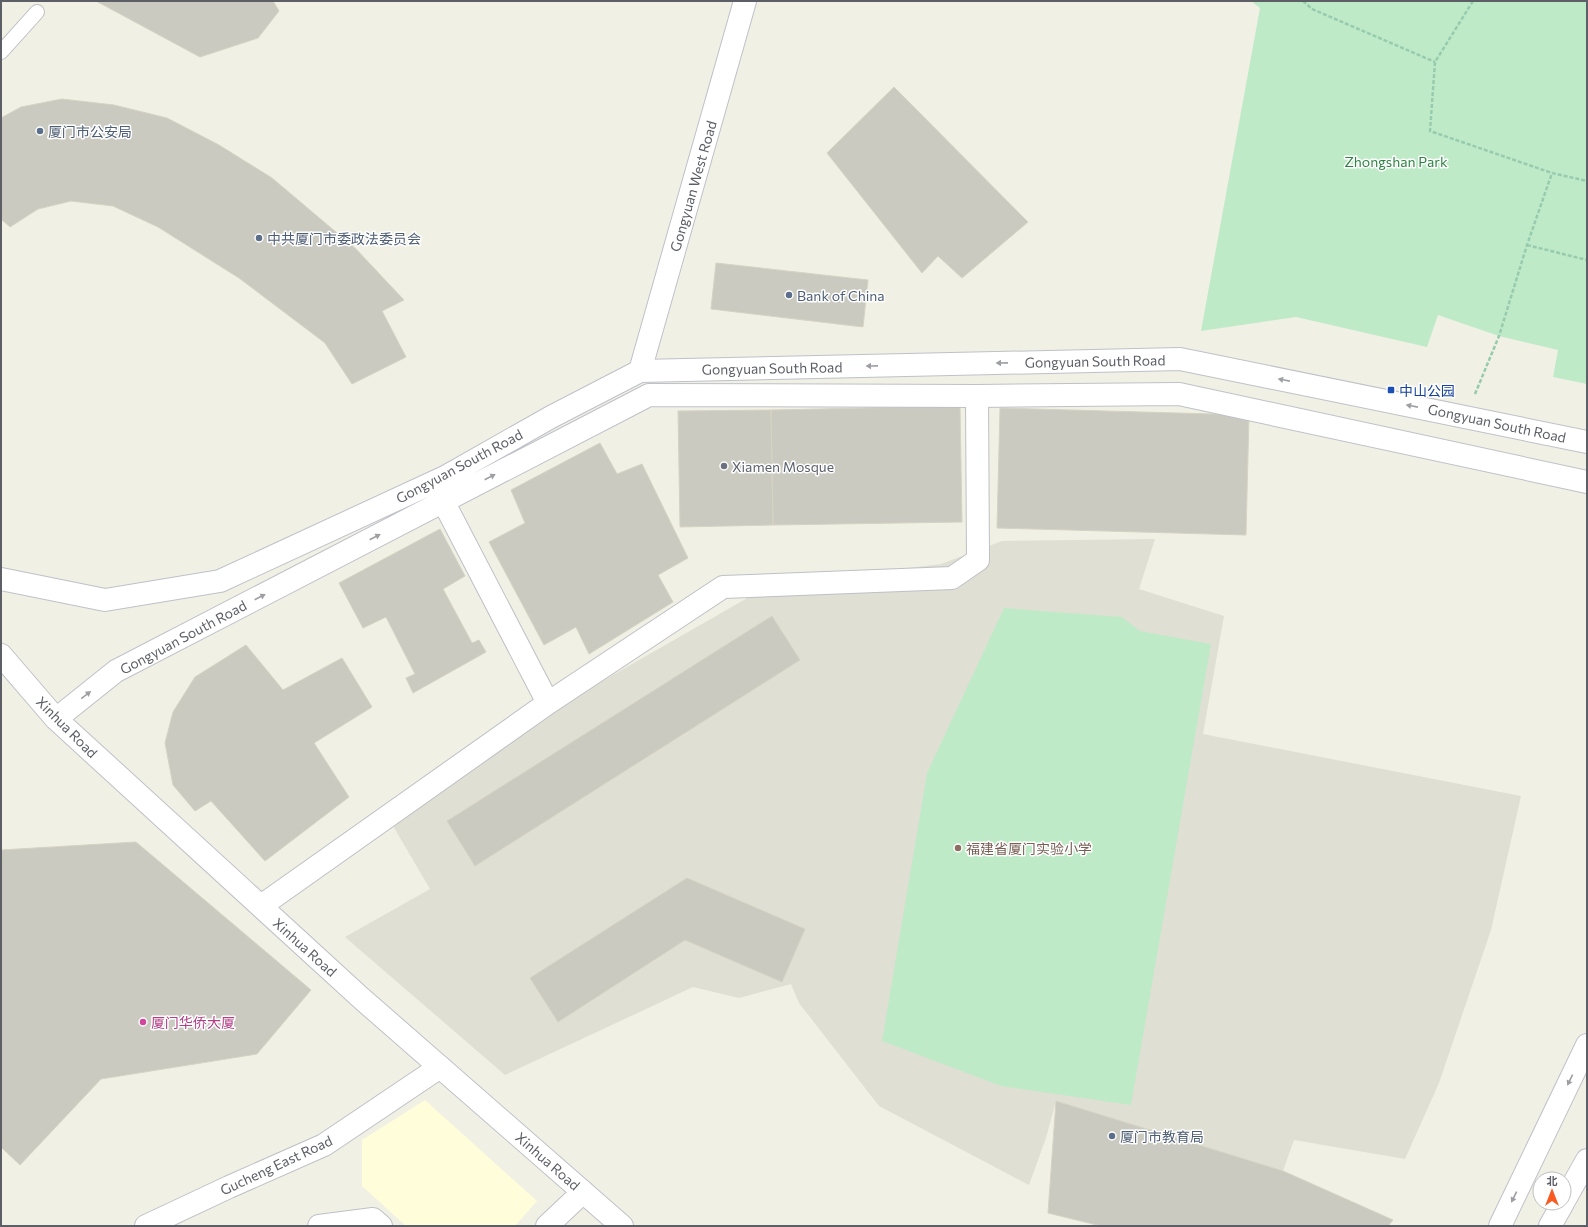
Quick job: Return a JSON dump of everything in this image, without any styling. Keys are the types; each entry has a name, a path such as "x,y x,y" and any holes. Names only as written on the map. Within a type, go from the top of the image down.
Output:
{"street":[{"name":"Gongyuan West Road","path":"640,371 745,1"},
{"name":"Gongyuan South Road","path":"1,579 105,600 220,581 445,477 551,417 640,371 1180,359 1587,442"},
{"name":"Gongyuan South Road","path":"56,719 116,671 649,395 976,396 1179,394 1587,482"},
{"path":"261,906 548,703 723,586 952,578 978,560 976,396"},
{"path":"443,501 548,703"},
{"name":"Xinhua Road","path":"1,655 56,719 361,998 622,1226"},
{"path":"1500,1226 1587,1045"},
{"name":"Gucheng East Road","path":"146,1226 324,1145 440,1067"},
{"path":"1572,1187 1587,1160"},
{"path":"547,1226 583,1192"},
{"path":"1550,1226 1559,1211"},
{"path":"319,1226 373,1219 381,1226"}],"lane":[{"path":"1,52 37,12"}],"path":[{"path":"1303,1 1312,9 1434,62"},
{"path":"1472,1 1434,62 1430,131 1552,173 1587,181"},
{"path":"1466,417 1499,336 1527,245 1552,173"},
{"path":"1527,245 1587,260"}],"shaded area":[{"name":"福建省厦门实验小学","path":"1155,539 1139,589 1224,616 1203,734 1521,796 1491,930 1439,1083 1405,1159 1294,1140 1283,1171 1056,1101 1046,1138 1029,1185 879,1106 799,1003 791,984 739,998 693,987 505,1075 345,937 430,889 382,807 770,585 941,564 1002,541"},
{"path":"425,1100 537,1201 515,1226 406,1226 362,1186 362,1140"}],"green space":[{"name":"Zhongshan Park","path":"1251,1 1587,1 1587,384 1553,377 1558,350 1499,336 1438,315 1427,347 1296,317 1201,331 1260,8"},
{"path":"1004,608 1122,617 1140,631 1211,644 1131,1105 1001,1086 882,1041 927,773"}],"building":[{"path":"96,1 273,1 279,11 258,38 200,57"},
{"path":"894,87 1028,222 962,278 938,256 922,273 827,153"},
{"name":"中共厦门市委政法委员会","path":"62,99 114,105 167,118 219,145 272,178 356,249 404,300 382,311 406,357 352,384 325,343 239,278 158,227 113,206 71,201 38,209 10,227 1,219 1,118 21,107"},
{"name":"Bank of China","path":"716,263 868,280 863,327 711,309"},
{"path":"960,406 962,522 773,525 771,410"},
{"path":"1000,408 1249,415 1246,535 997,528"},
{"path":"771,410 773,525 680,527 678,411"},
{"path":"600,443 617,474 642,464 688,558 658,575 673,602 589,654 576,627 544,645 489,542 525,523 511,490"},
{"path":"440,529 465,576 443,589 472,643 479,640 486,652 413,693 406,678 415,674 386,617 363,628 339,583"},
{"path":"772,616 800,660 475,866 447,821"},
{"path":"246,645 283,690 342,658 372,707 314,743 349,797 265,861 211,801 195,811 173,785 165,743 173,712 195,677"},
{"name":"厦门华侨大厦","path":"136,842 311,990 257,1054 101,1079 20,1165 1,1147 1,850"},
{"path":"687,878 805,929 782,982 685,940 558,1022 530,978"},
{"name":"厦门市教育局","path":"1056,1101 1283,1171 1393,1220 1388,1226 1101,1226 1048,1213"}],"place":[{"name":"厦门市公安局","path":"40,131"},
{"name":"中共厦门市委政法委员会","path":"259,238"},
{"name":"Bank of China","path":"789,295"},
{"name":"中山公园","path":"1391,390"},
{"name":"Xiamen Mosque","path":"724,466"},
{"name":"福建省厦门实验小学","path":"958,848"},
{"name":"厦门华侨大厦","path":"143,1022"},
{"name":"厦门市教育局","path":"1112,1136"}]}
